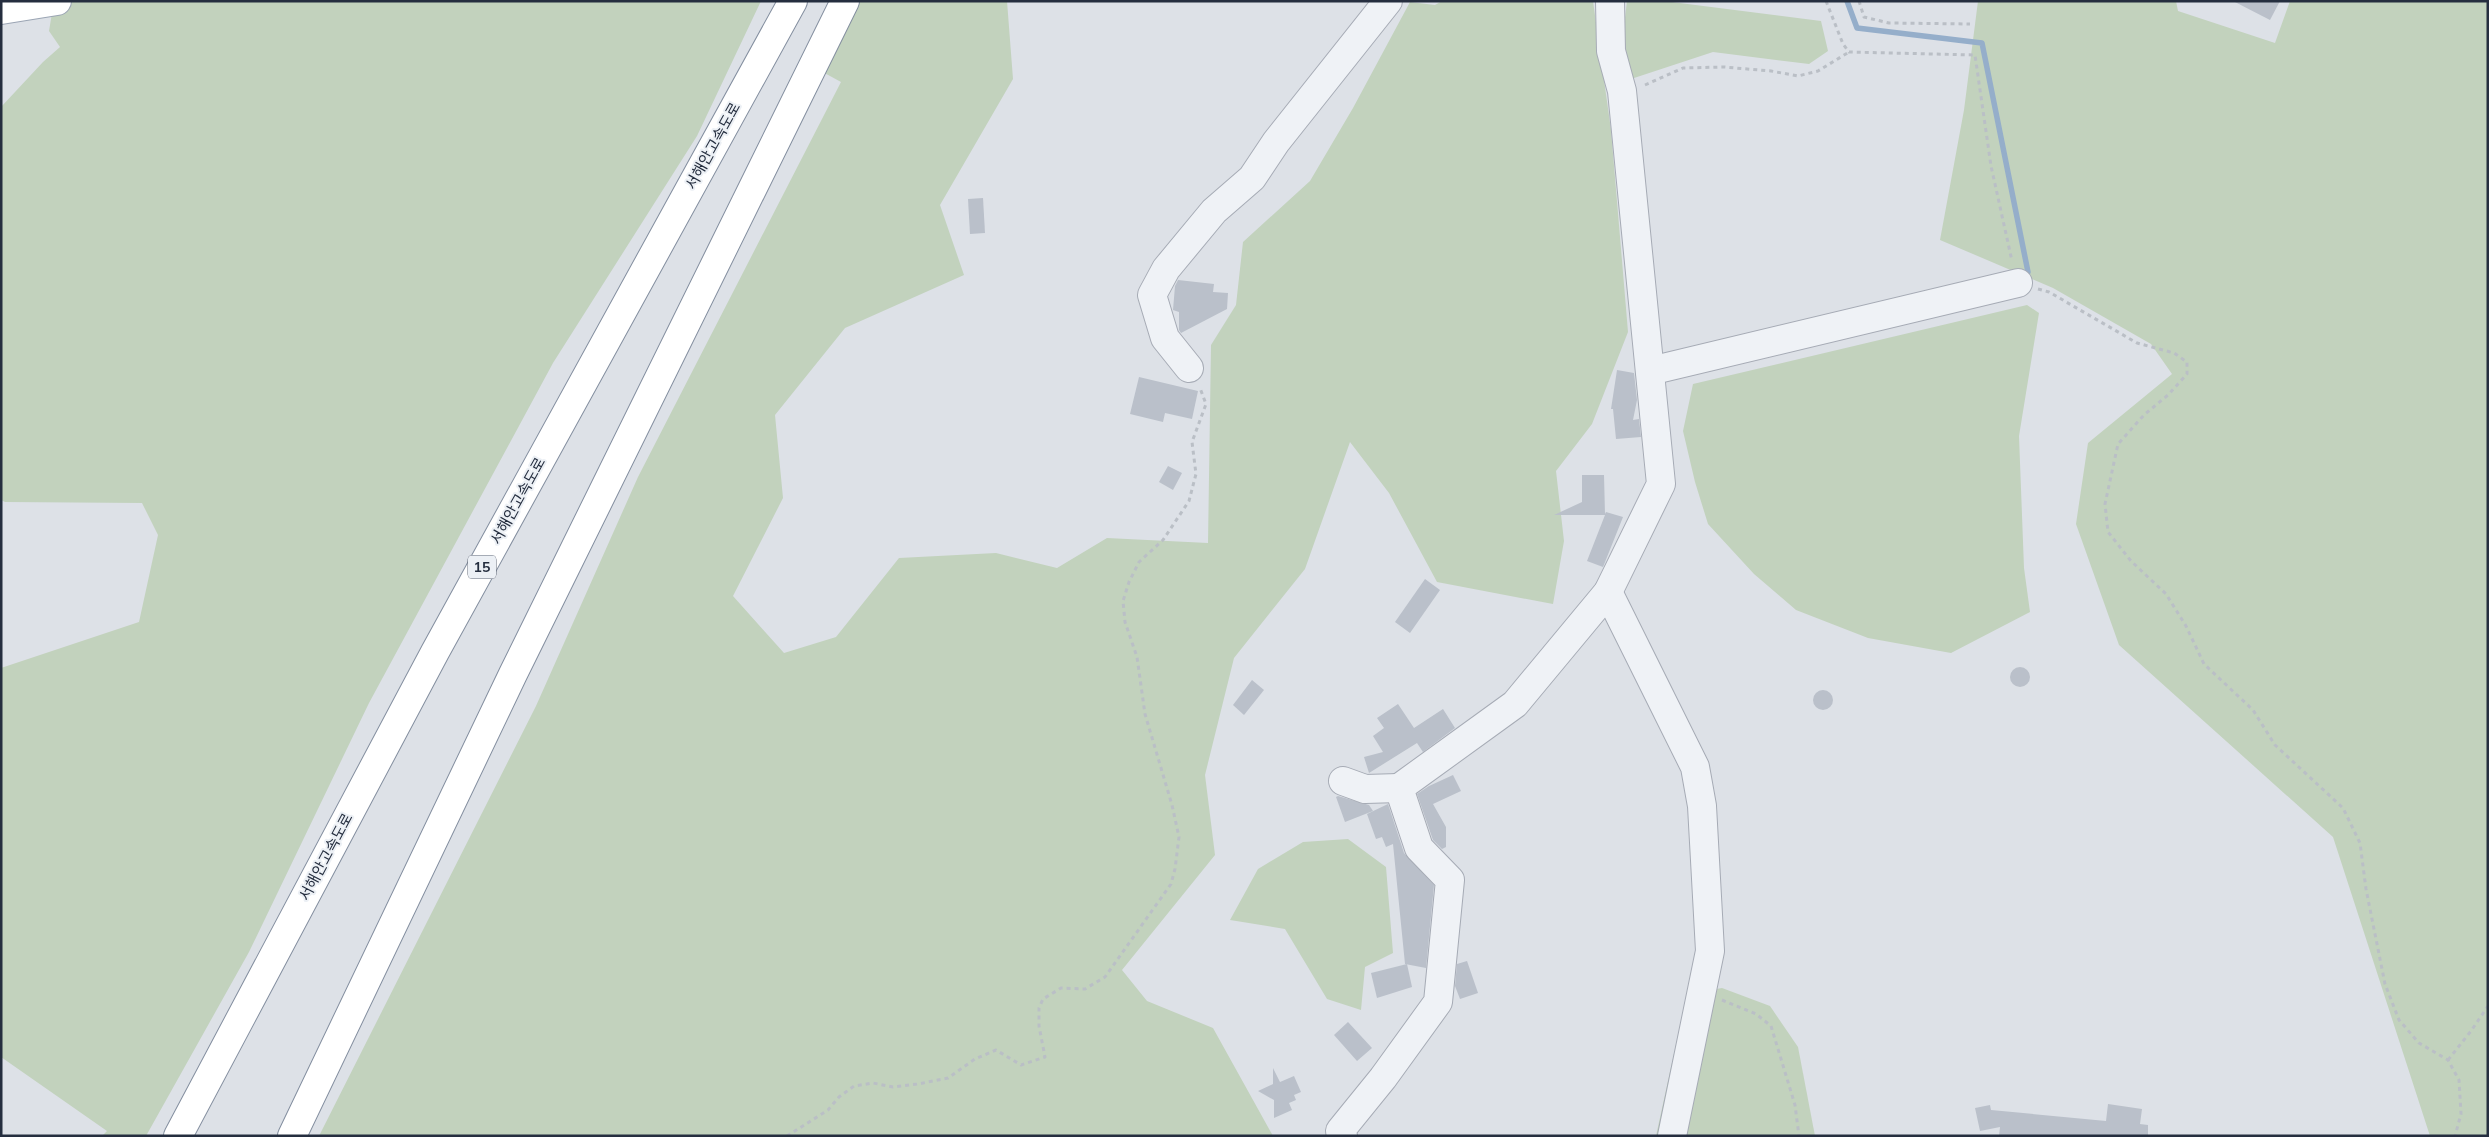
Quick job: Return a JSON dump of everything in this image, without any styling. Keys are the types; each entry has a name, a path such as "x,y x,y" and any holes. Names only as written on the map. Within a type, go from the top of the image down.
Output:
{"main road":[{"path":"1,10 57,1"},
{"name":"서해안고속도로","path":"178,1136 435,652 793,1"},
{"path":"292,1136 513,674 845,1"}],"street":[{"path":"1189,368 1165,338 1152,295 1166,269 1214,211 1252,178 1276,142 1388,1"},
{"path":"1343,781 1365,789 1399,788 1515,704 1608,592 1661,484 1622,91 1611,51 1610,1"},
{"path":"1650,371 2018,283"},
{"path":"1608,592 1694,767 1702,806 1710,951 1672,1136"},
{"path":"1337,1134 1383,1078 1438,1002 1450,880 1419,848 1399,788"}],"path":[{"path":"1826,1 1843,44 1849,52"},
{"path":"1858,1 1864,17 1888,23 1970,24"},
{"path":"1622,91 1641,86 1683,68 1770,71 1798,76 1818,71 1849,52 1975,55 1991,166 2004,232 2018,283 2048,292 2137,343 2174,353 2188,362 2188,374 2168,395 2144,415 2118,444 2105,504 2108,532 2131,561 2166,594 2186,626 2204,664 2253,710 2275,745 2343,808 2360,843 2366,889 2385,984 2399,1020 2419,1042 2448,1060 2458,1080 2461,1114 2455,1136"},
{"path":"786,1136 828,1110 854,1086 873,1083 893,1086 918,1084 948,1078 975,1059 996,1050 1021,1065 1045,1057 1039,1026 1040,1008 1043,999 1060,988 1085,990 1105,977 1171,884 1179,837 1172,805 1145,714 1136,657 1124,622 1123,601 1129,582 1139,562 1163,540 1189,501 1196,474 1192,442 1206,404 1196,375 1189,368"},
{"path":"1702,991 1756,1014 1771,1026 1794,1105 1799,1136"},
{"path":"2448,1060 2488,1006"}],"green space":[{"path":"54,1 761,1 697,136 553,363 369,703 249,952 146,1136 102,1136 107,1131 1,1057 1,668 139,622 158,535 142,503 5,502 1,500 1,107 43,62 60,47 49,31"},
{"path":"854,1 1007,1 1013,79 940,205 964,275 845,328 775,415 783,498 733,596 784,653 836,637 899,558 996,553 1057,568 1107,538 1208,543 1211,345 1236,305 1243,242 1310,181 1353,108 1410,2 1435,5 1442,1 1593,1 1611,130 1628,332 1592,424 1556,471 1564,541 1553,604 1437,582 1389,493 1350,442 1305,569 1234,658 1205,775 1215,855 1122,970 1147,1001 1213,1028 1273,1136 319,1136 536,706 638,477 841,82 819,70"},
{"path":"1627,1 1664,1 1821,21 1828,51 1809,64 1713,52 1631,79 1623,34"},
{"path":"1978,1 2176,1 2178,11 2275,43 2290,1 2488,1 2488,1136 2430,1136 2333,837 2119,645 2076,524 2088,443 2172,374 2151,344 2053,288 1940,240 1964,110"},
{"path":"2027,305 2039,313 2019,436 2024,568 2030,612 1951,653 1868,638 1796,610 1754,574 1708,524 1695,482 1683,431 1693,384"},
{"path":"1348,839 1386,867 1393,953 1365,967 1361,1010 1327,999 1285,929 1230,920 1258,869 1303,842"},
{"path":"1722,988 1770,1006 1798,1047 1815,1136 1656,1136 1687,994"}],"building":[{"path":"2233,1 2280,1 2270,20"},
{"path":"983,198 985,233 970,234 968,199"},
{"path":"1178,280 1214,284 1213,292 1228,293 1227,309 1181,333 1179,330 1179,312 1173,310 1175,286"},
{"path":"1617,370 1634,373 1637,400 1633,420 1639,419 1641,437 1616,439 1613,409 1611,409"},
{"path":"1139,377 1198,391 1192,419 1165,413 1163,422 1130,414"},
{"path":"1168,466 1182,473 1173,490 1159,482"},
{"path":"1582,475 1604,475 1605,514 1606,512 1623,517 1603,567 1587,561 1605,515 1554,515 1582,502"},
{"path":"1425,579 1440,590 1410,633 1395,622"},
{"path":"2016,667 2024,667 2030,673 2030,681 2024,687 2016,687 2010,681 2010,673"},
{"path":"1252,680 1264,690 1244,715 1233,705"},
{"path":"1823,690 1830,693 1833,700 1830,707 1823,710 1816,707 1813,700 1816,693"},
{"path":"1398,704 1414,728 1443,709 1455,728 1423,752 1417,743 1369,773 1364,757 1383,752 1373,736 1384,728 1377,718"},
{"path":"1453,775 1461,791 1433,804 1446,827 1446,847 1442,849 1433,840 1417,794"},
{"path":"1336,797 1369,805 1373,811 1345,822"},
{"path":"1388,804 1404,853 1434,885 1426,968 1405,964 1393,844 1386,847 1382,837 1376,839 1367,814"},
{"path":"1467,961 1478,993 1460,999 1455,986 1457,964"},
{"path":"1407,964 1412,987 1377,998 1371,973"},
{"path":"1348,1022 1372,1048 1357,1061 1334,1035"},
{"path":"1273,1068 1280,1082 1294,1076 1301,1092 1294,1095 1296,1100 1289,1103 1292,1110 1274,1118 1274,1100 1258,1091 1273,1084"},
{"path":"2108,1104 2142,1109 2140,1124 2148,1125 2148,1136 1999,1136 2000,1127 1980,1131 1975,1108 1990,1105 1991,1110 2106,1121"}],"waterway":[{"path":"1847,1 1857,28 1982,43 2028,272"}]}
